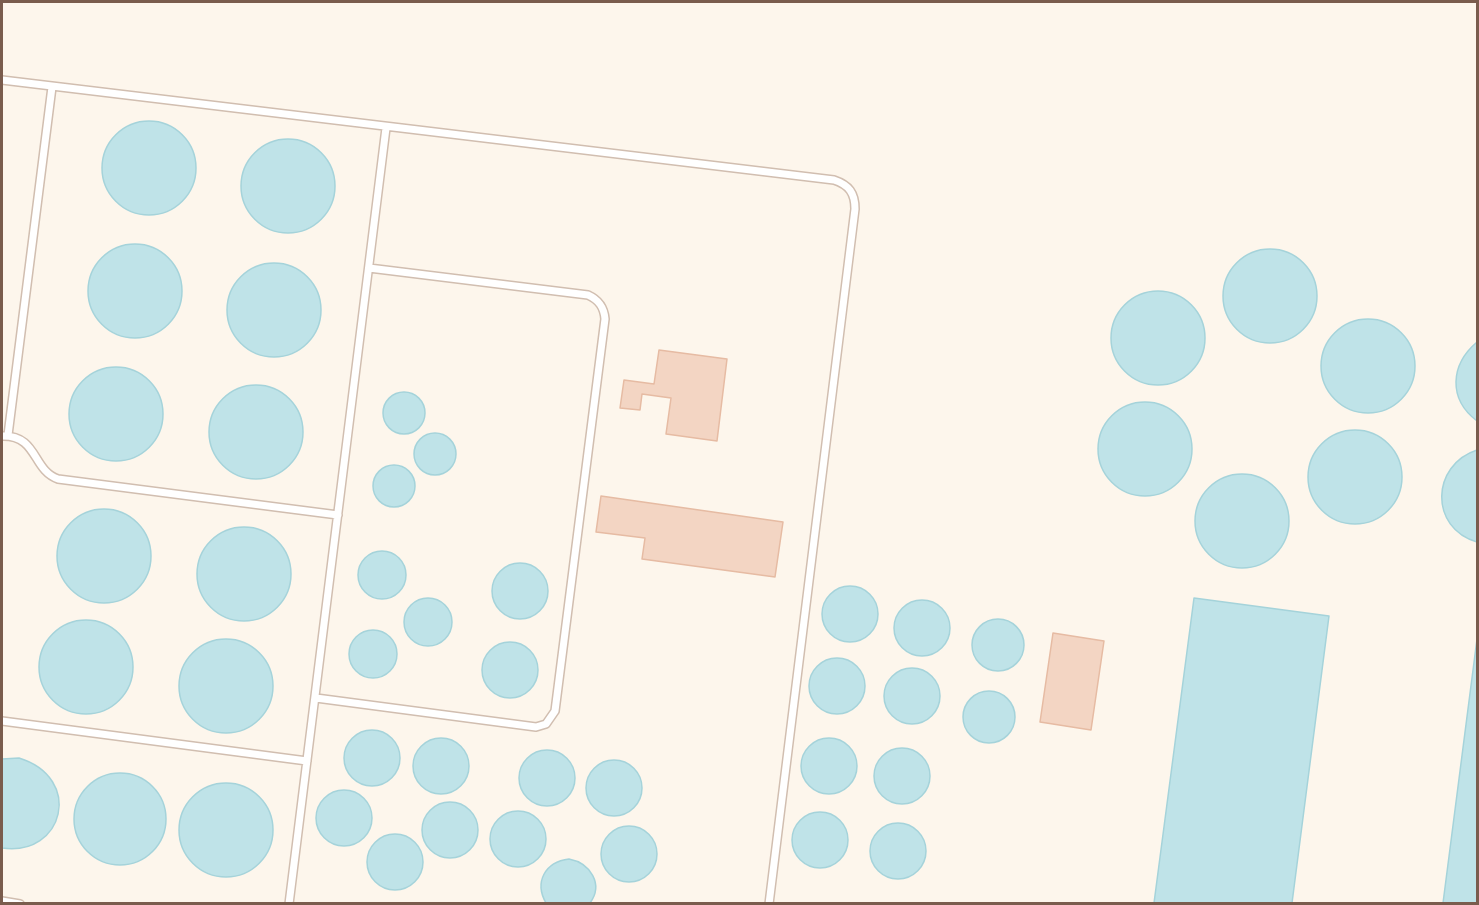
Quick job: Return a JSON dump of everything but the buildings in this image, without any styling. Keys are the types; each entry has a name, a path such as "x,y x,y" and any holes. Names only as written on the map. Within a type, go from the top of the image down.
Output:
{"lane":[{"path":"2,80 386,128 834,180 843,183 851,190 855,199 855,208 769,903"},
{"path":"52,87 4,436 18,438 27,444 35,453 44,471 58,479 338,514"},
{"path":"289,903 386,128"},
{"path":"316,698 536,727 550,721 555,711 605,319 602,307 588,295 369,268"},
{"path":"2,721 307,761"},
{"path":"2,901 20,903"}],"water":[{"path":"140,121 158,121 183,134 193,150 196,168 193,186 183,202 158,215 140,215 115,202 102,177 102,159 115,134"},
{"path":"279,139 297,139 322,152 332,168 335,186 332,204 322,220 297,233 279,233 254,220 241,195 241,177 254,152"},
{"path":"126,244 144,244 169,257 179,273 182,291 179,309 169,325 144,338 126,338 101,325 88,300 88,282 101,257"},
{"path":"1261,249 1279,249 1304,262 1314,278 1317,296 1314,314 1304,330 1279,343 1261,343 1236,330 1223,305 1223,287 1236,262"},
{"path":"265,263 283,263 308,276 318,292 321,310 318,328 308,344 283,357 265,357 240,344 227,319 227,301 240,276"},
{"path":"1149,291 1167,291 1192,304 1202,320 1205,338 1202,356 1192,372 1167,385 1149,385 1124,372 1111,347 1111,329 1124,304"},
{"path":"1359,319 1377,319 1402,332 1412,348 1415,366 1412,384 1402,400 1377,413 1359,413 1334,400 1321,375 1321,357 1334,332"},
{"path":"1477,342 1477,421 1461,403 1456,382 1457,371 1462,361"},
{"path":"107,367 125,367 150,380 160,396 163,414 160,432 150,448 125,461 107,461 82,448 69,423 69,405 82,380"},
{"path":"247,385 265,385 290,398 300,414 303,432 300,450 290,466 265,479 247,479 222,466 209,441 209,423 222,398"},
{"path":"404,392 419,398 425,413 419,428 404,434 389,428 383,413 389,398"},
{"path":"1136,402 1154,402 1179,415 1189,431 1192,449 1189,467 1179,483 1154,496 1136,496 1111,483 1098,458 1098,440 1111,415"},
{"path":"1346,430 1364,430 1389,443 1399,459 1402,477 1399,495 1389,511 1364,524 1346,524 1321,511 1308,486 1308,468 1321,443"},
{"path":"435,433 450,439 456,454 450,469 435,475 420,469 414,454 420,439"},
{"path":"1478,450 1477,542 1461,535 1450,524 1444,511 1442,496 1444,482 1451,469 1462,458"},
{"path":"394,465 409,471 415,486 409,501 394,507 379,501 373,486 379,471"},
{"path":"1233,474 1251,474 1276,487 1286,503 1289,521 1286,539 1276,555 1251,568 1233,568 1208,555 1195,530 1195,512 1208,487"},
{"path":"95,509 113,509 138,522 148,538 151,556 148,574 138,590 113,603 95,603 70,590 57,565 57,547 70,522"},
{"path":"235,527 253,527 278,540 288,556 291,574 288,592 278,608 253,621 235,621 210,608 197,583 197,565 210,540"},
{"path":"382,551 399,558 406,575 399,592 382,599 365,592 358,575 365,558"},
{"path":"520,563 531,565 540,571 546,580 548,591 546,602 540,611 531,617 520,619 509,617 500,611 494,602 492,591 494,580 500,571 509,565"},
{"path":"850,586 861,588 870,594 876,603 878,614 876,625 870,634 861,640 850,642 839,640 830,634 824,625 822,614 824,603 830,594 839,588"},
{"path":"428,598 445,605 452,622 445,639 428,646 411,639 404,622 411,605"},
{"path":"1194,598 1329,616 1292,903 1154,903"},
{"path":"922,600 933,602 942,608 948,617 950,628 948,639 942,648 933,654 922,656 911,654 902,648 896,639 894,628 896,617 902,608 911,602"},
{"path":"998,619 1008,621 1016,627 1022,635 1024,645 1022,655 1016,663 1008,669 998,671 988,669 980,663 974,655 972,645 974,635 980,627 988,621"},
{"path":"77,620 95,620 120,633 130,649 133,667 130,685 120,701 95,714 77,714 52,701 39,676 39,658 52,633"},
{"path":"373,630 390,637 397,654 390,671 373,678 356,671 349,654 356,637"},
{"path":"217,639 235,639 260,652 270,668 273,686 270,704 260,720 235,733 217,733 192,720 179,695 179,677 192,652"},
{"path":"1477,639 1477,903 1443,903"},
{"path":"510,642 521,644 530,650 536,659 538,670 536,681 530,690 521,696 510,698 499,696 490,690 484,681 482,670 484,659 490,650 499,644"},
{"path":"837,658 848,660 857,666 863,675 865,686 863,697 857,706 848,712 837,714 826,712 817,706 811,697 809,686 811,675 817,666 826,660"},
{"path":"912,668 923,670 932,676 938,685 940,696 938,707 932,716 923,722 912,724 901,722 892,716 886,707 884,696 886,685 892,676 901,670"},
{"path":"989,691 999,693 1007,699 1013,707 1015,717 1013,727 1007,735 999,741 989,743 979,741 971,735 965,727 963,717 965,707 971,699 979,693"},
{"path":"372,730 383,732 392,738 398,747 400,758 398,769 392,778 383,784 372,786 361,784 352,778 346,769 344,758 346,747 352,738 361,732"},
{"path":"441,738 452,740 461,746 467,755 469,766 467,777 461,786 452,792 441,794 430,792 421,786 415,777 413,766 415,755 421,746 430,740"},
{"path":"829,738 840,740 849,746 855,755 857,766 855,777 849,786 840,792 829,794 818,792 809,786 803,777 801,766 803,755 809,746 818,740"},
{"path":"902,748 913,750 922,756 928,765 930,776 928,787 922,796 913,802 902,804 891,802 882,796 876,787 874,776 876,765 882,756 891,750"},
{"path":"547,750 558,752 567,758 573,767 575,778 573,789 567,798 558,804 547,806 536,804 527,798 521,789 519,778 521,767 527,758 536,752"},
{"path":"19,758 39,768 52,782 59,798 58,814 52,829 40,841 23,848 2,848 2,759"},
{"path":"614,760 625,762 634,768 640,777 642,788 640,799 634,808 625,814 614,816 603,814 594,808 588,799 586,788 588,777 594,768 603,762"},
{"path":"120,773 138,776 153,786 163,801 166,819 163,837 153,852 138,862 120,865 102,862 87,852 77,837 74,819 77,801 87,786 102,776"},
{"path":"226,783 244,787 259,797 269,812 273,830 269,848 259,863 244,873 226,877 208,873 193,863 183,848 179,830 183,812 193,797 208,787"},
{"path":"344,790 355,792 364,798 370,807 372,818 370,829 364,838 355,844 344,846 333,844 324,838 318,829 316,818 318,807 324,798 333,792"},
{"path":"450,802 461,804 470,810 476,819 478,830 476,841 470,850 461,856 450,858 439,856 430,850 424,841 422,830 424,819 430,810 439,804"},
{"path":"518,811 529,813 538,819 544,828 546,839 544,850 538,859 529,865 518,867 507,865 498,859 492,850 490,839 492,828 498,819 507,813"},
{"path":"820,812 831,814 840,820 846,829 848,840 846,851 840,860 831,866 820,868 809,866 800,860 794,851 792,840 794,829 800,820 809,814"},
{"path":"898,823 909,825 918,831 924,840 926,851 924,862 918,871 909,877 898,879 887,877 878,871 872,862 870,851 872,840 878,831 887,825"},
{"path":"629,826 640,828 649,834 655,843 657,854 655,865 649,874 640,880 629,882 618,880 609,874 603,865 601,854 603,843 609,834 618,828"},
{"path":"395,834 406,836 415,842 421,851 423,862 421,873 415,882 406,888 395,890 384,888 375,882 369,873 367,862 369,851 375,842 384,836"},
{"path":"569,859 583,865 593,875 596,889 594,896 590,903 546,903 541,888 544,874 554,864"}]}
